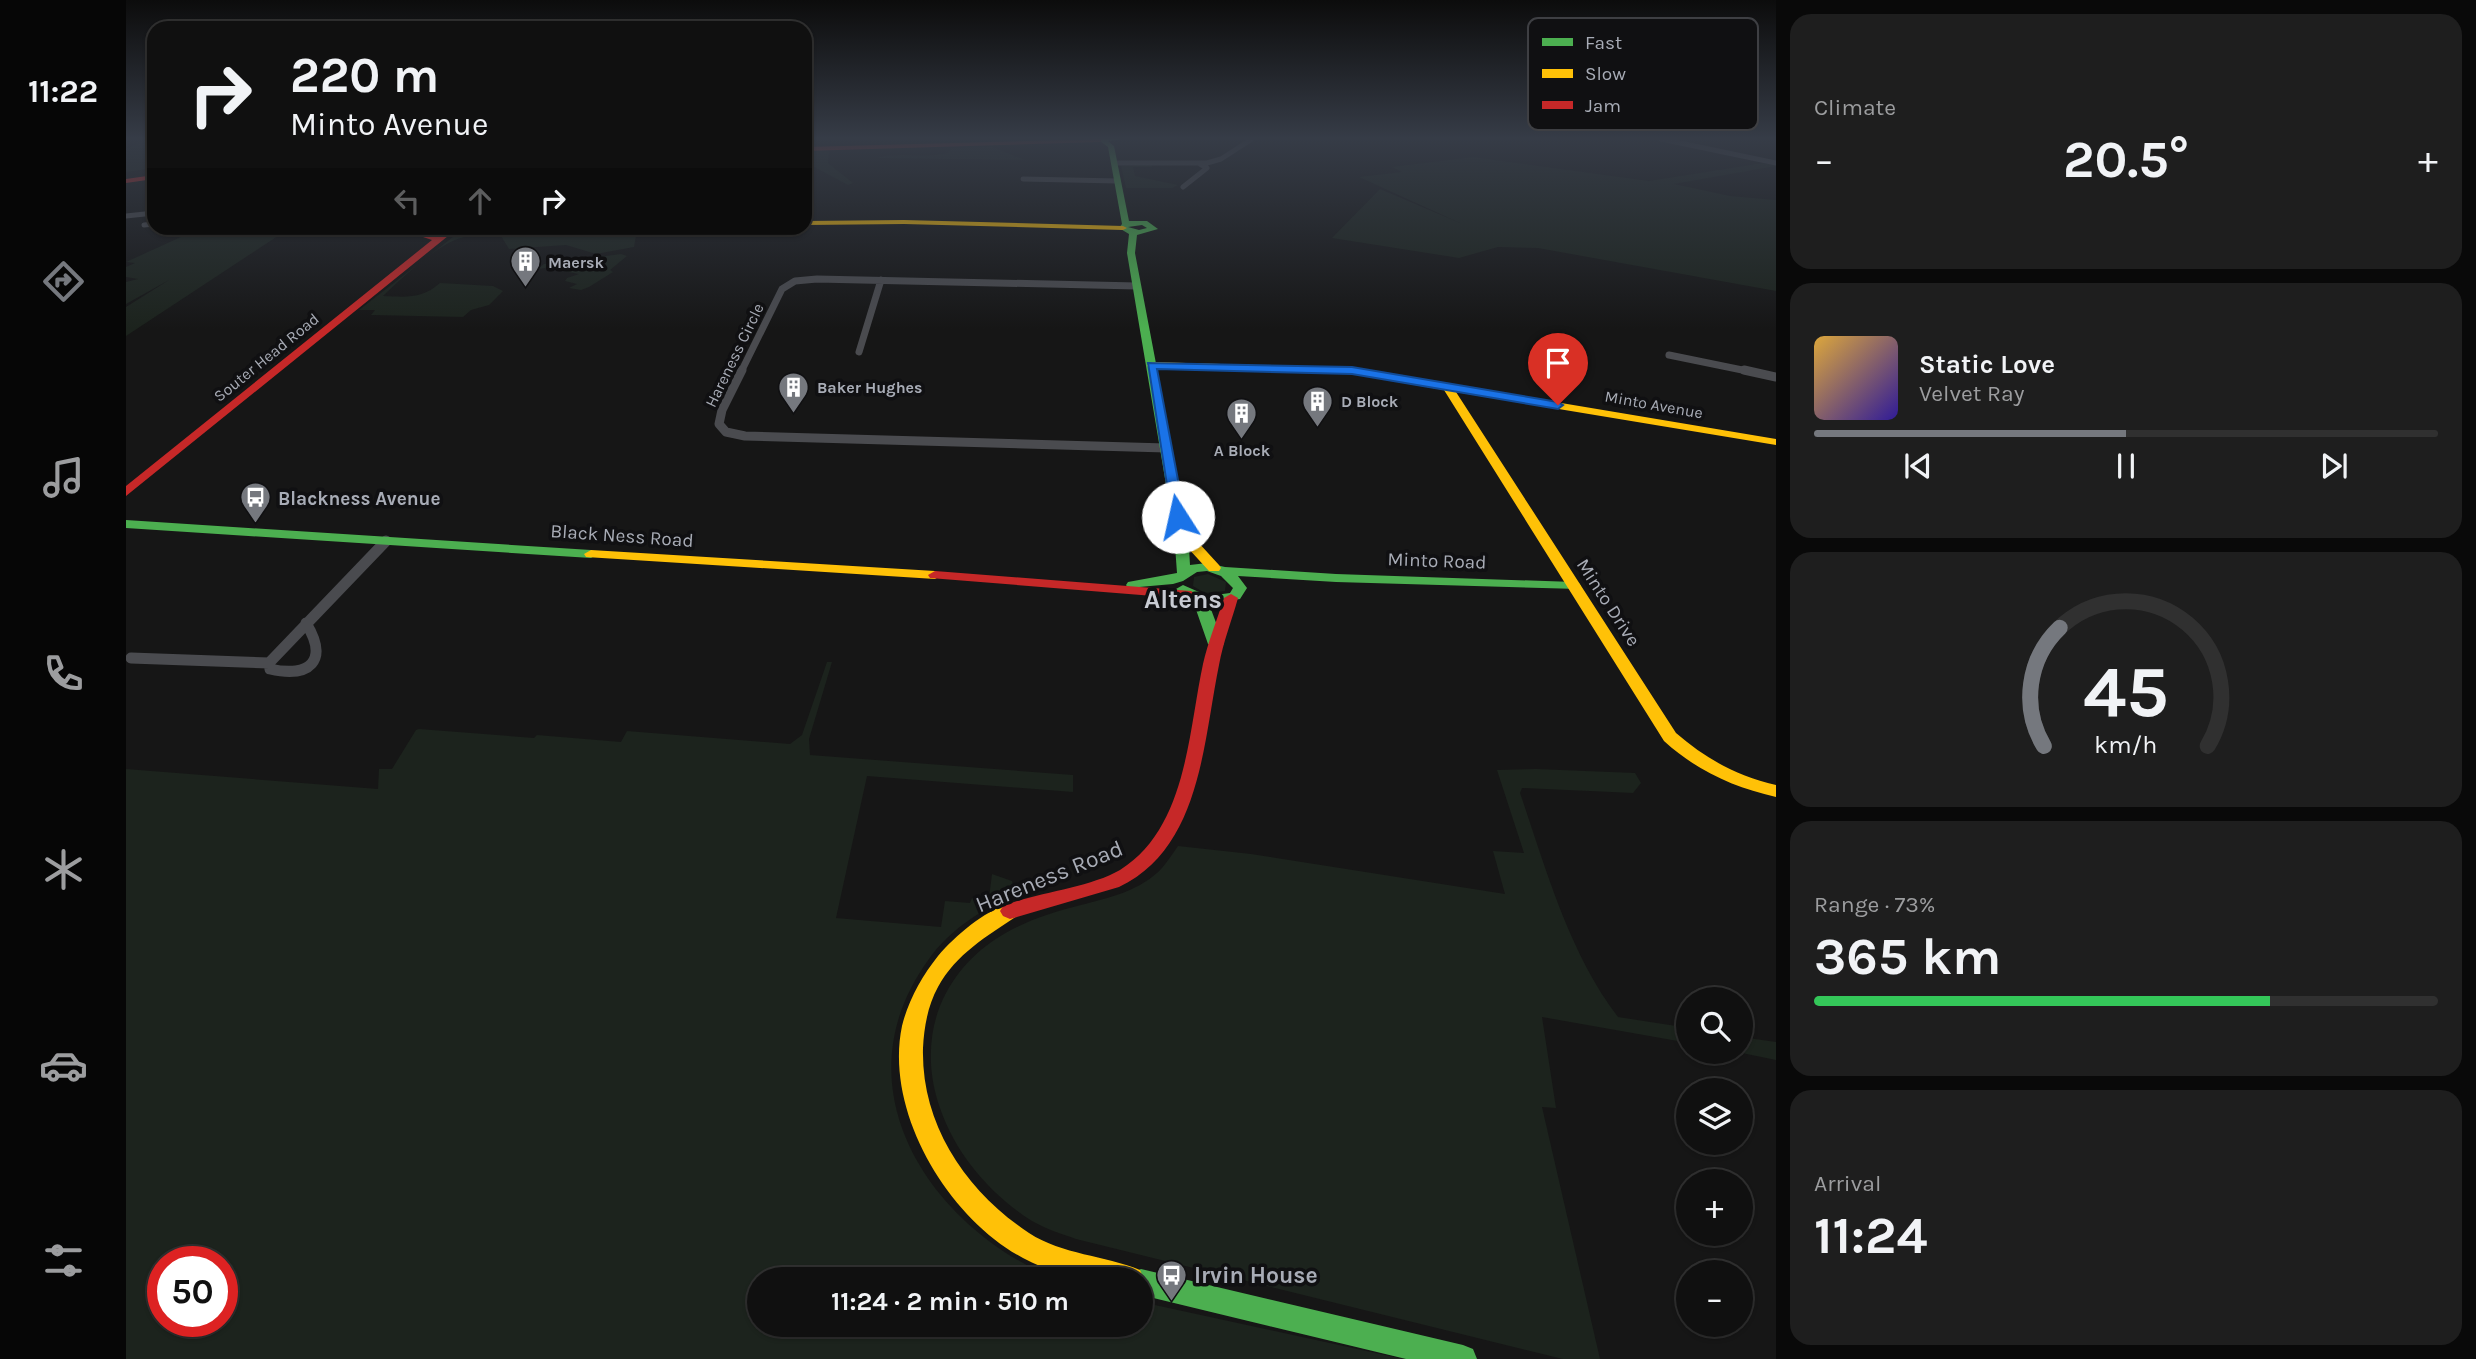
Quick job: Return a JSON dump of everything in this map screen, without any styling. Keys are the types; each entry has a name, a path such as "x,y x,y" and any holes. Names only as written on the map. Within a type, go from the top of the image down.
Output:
{"street":[{"path":"1124,202 1131,228 1131,253 1181,532 1181,586 1195,597 1216,644"},
{"path":"126,216 147,214"},
{"path":"812,223 904,222 1131,228"},
{"name":"Souter Head Road","path":"126,492 432,235"},
{"name":"Hareness Circle","path":"1137,286 806,279 785,286 718,420 721,429 745,436 1166,448"},
{"path":"859,352 881,280"},
{"path":"1669,355 1776,377"},
{"name":"Minto Avenue","path":"1152,365 1352,370 1776,442"},
{"name":"Minto Drive","path":"1447,386 1670,737 1689,757 1727,779 1776,792"},
{"name":"Black Ness Road","path":"126,524 1116,587 1212,601 1236,593"},
{"path":"1181,532 1220,570 1236,579 1236,593"},
{"path":"131,658 269,663 386,541"},
{"name":"Black Ness Road","path":"1116,587 1182,575 1194,568 1220,570"},
{"name":"Minto Road","path":"1220,570 1298,576 1574,586"},
{"name":"Minto Road","path":"1236,593 1298,576"},
{"name":"Hareness Road","path":"1085,1267 1023,1244 987,1216 957,1187 923,1129 913,1098 909,1069 911,1031 919,1001 933,975 951,951 972,933 997,917 1040,900 1102,885 1146,860 1162,839 1181,801 1216,644 1236,593"},
{"path":"269,663 270,669 289,671 302,668 314,660 318,653 317,643 306,623"},
{"path":"1153,1285 1463,1359"}],"shaded area":[{"path":"1367,202 1412,202 1460,223 1415,202 1776,202 1776,291 1538,248 1498,247 1459,258 1332,238"},
{"path":"279,235 126,336 126,307 169,280 126,304 126,282 138,279 126,277 126,267 135,263 126,262 183,236"},
{"path":"470,235 636,235 634,247 596,254 566,245 509,249 501,236 464,237 432,254 383,296 407,297 427,292 440,283 493,286 503,291 489,305 471,310 463,317 371,315 375,310 359,310 453,237"},
{"path":"621,254 627,256 610,270 613,272 581,290 569,288 577,284 565,281 567,278 579,274 563,271 566,265 538,269 544,264"},
{"path":"1208,574 1226,582 1225,591 1205,593 1193,586 1194,577"},
{"path":"827,662 832,662 809,739 810,755 1073,775 1073,792 867,776 836,918 941,927 945,901 970,903 972,898 989,898 992,874 1012,881 1013,894 970,920 947,938 929,959 903,1007 892,1055 895,1102 910,1147 935,1188 970,1225 1010,1256 1032,1267 747,1267 747,1337 1153,1337 1153,1305 1403,1359 126,1359 126,769 378,789 379,769 392,769 419,729 621,742 627,731 790,744 802,735"},
{"path":"1497,770 1635,773 1641,783 1633,793 1522,788 1520,793 1560,909 1601,992 1618,1017 1676,1026 1676,1041 1542,1017 1556,1108 1542,1107 1600,1359 1563,1359 1076,1239 1037,1224 1017,1211 989,1186 965,1158 947,1125 936,1094 931,1066 932,1037 945,995 970,960 985,946 1020,925 1040,917 1135,888 1154,876 1178,846 1251,854 1505,894 1493,851 1524,853"},
{"path":"1753,1039 1776,1042 1776,1060 1753,1055"}],"traffic: fast":[{"path":"1122,202 1126,224"},
{"path":"1144,223 1154,229 1139,233 1123,228 1126,224 1144,223"},
{"path":"1130,231 1133,234 1131,253 1181,532 1184,573"},
{"path":"126,524 591,554"},
{"path":"1133,585 1173,579 1192,569 1207,567 1226,573 1240,588 1235,596 1221,600 1201,599 1183,589"},
{"path":"1225,571 1336,578 1574,586"},
{"path":"1199,598 1216,644"},
{"path":"1153,1285 1463,1359"}],"traffic: slow":[{"path":"812,223 904,222 1123,228"},
{"path":"1152,365 1352,371 1776,442"},
{"path":"1447,386 1670,737 1694,757 1719,772 1776,791"},
{"path":"1181,532 1214,568"},
{"path":"591,554 935,575"},
{"path":"1010,911 961,943 930,982 913,1027 911,1074 922,1122 945,1167 978,1208 1020,1242 1060,1261 1081,1267"}],"traffic: jam":[{"path":"425,235 430,238 444,236"},
{"path":"126,492 441,237"},
{"path":"935,575 1191,595"},
{"path":"1010,911 1098,886 1126,875 1148,858 1165,836 1188,780 1211,664 1231,598"}],"place":[{"name":"Maersk","path":"525,289"},
{"name":"Baker Hughes","path":"794,414"},
{"name":"D Block","path":"1318,428"},
{"name":"A Block","path":"1242,440"},
{"name":"Blackness Avenue","path":"255,525"},
{"name":"Irvin House","path":"1171,1302"}],"district":[{"name":"Altens","path":"1183,599"}],"route":[{"path":"1178,517 1152,365 1352,370 1558,405"}]}
